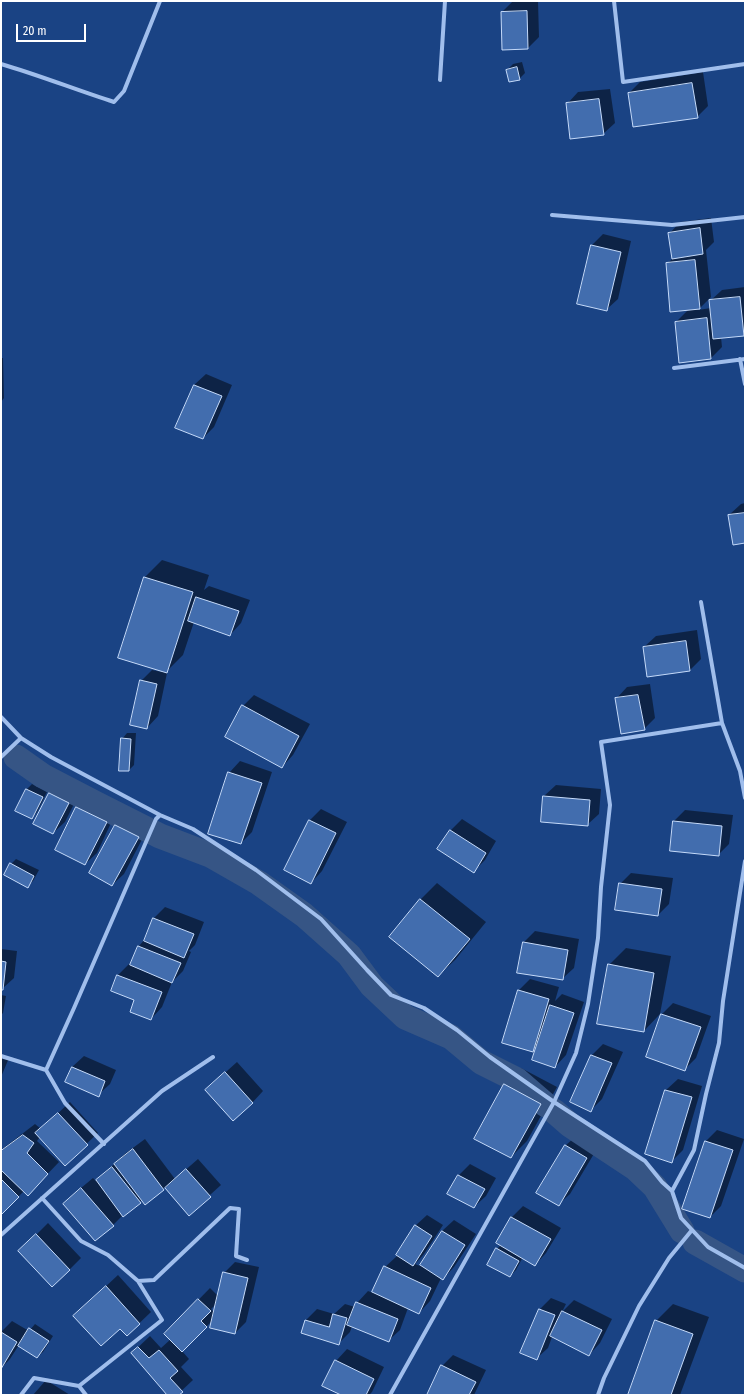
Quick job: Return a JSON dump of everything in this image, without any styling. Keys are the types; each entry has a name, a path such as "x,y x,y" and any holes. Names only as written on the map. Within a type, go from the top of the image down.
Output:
{"street":[{"path":"1,64 31,72 67,87 114,102 124,91 160,1"},
{"path":"440,80 445,1"},
{"path":"614,1 623,82 745,64"},
{"path":"552,215 672,225 745,217"},
{"path":"674,368 743,359 745,384"},
{"path":"701,602 722,722 740,772 745,798"},
{"path":"1,717 22,738 57,760 160,815 193,829 256,870 320,919 392,995 424,1008 457,1030 490,1057 554,1102 645,1161 662,1182 672,1191 681,1218 692,1230 708,1247 745,1268"},
{"path":"390,1395 554,1102 576,1053 588,1004 598,938 610,805 601,742 722,722"},
{"path":"1,756 22,738"},
{"path":"46,1070 156,819 160,815"},
{"path":"672,1191 694,1150 719,1043 745,861"},
{"path":"1,1056 46,1070 65,1104 104,1144"},
{"path":"1,1235 162,1091 213,1057"},
{"path":"42,1198 81,1241 108,1255 138,1281 162,1320 79,1386"},
{"path":"138,1281 154,1280 230,1208 239,1210 236,1256 247,1260"},
{"path":"598,1395 604,1378 639,1306 669,1258 692,1230"},
{"path":"21,1395 34,1378 79,1386 86,1395"}],"building":[{"path":"527,11 528,49 502,50 501,12"},
{"path":"517,67 520,80 509,82 506,70"},
{"path":"692,83 698,118 633,127 628,93"},
{"path":"599,99 604,135 570,139 566,103"},
{"path":"700,228 703,254 672,259 668,233"},
{"path":"591,245 621,252 607,311 577,304"},
{"path":"695,260 700,309 670,312 666,263"},
{"path":"740,297 744,336 713,339 709,300"},
{"path":"707,318 711,359 679,363 675,322"},
{"path":"194,385 222,396 203,439 175,428"},
{"path":"745,513 745,543 733,545 728,515"},
{"path":"144,577 193,592 167,673 118,658"},
{"path":"196,597 239,611 230,636 188,621"},
{"path":"686,641 690,671 647,677 643,647"},
{"path":"140,680 157,684 147,729 130,725"},
{"path":"638,695 645,730 621,734 615,698"},
{"path":"242,705 299,736 282,768 225,737"},
{"path":"121,738 131,739 129,771 119,771"},
{"path":"228,772 262,783 241,844 208,834"},
{"path":"26,789 43,797 32,819 15,811"},
{"path":"49,793 69,803 53,834 33,824"},
{"path":"543,796 590,800 588,826 541,822"},
{"path":"76,807 107,822 85,865 55,850"},
{"path":"309,820 336,833 311,884 284,870"},
{"path":"673,821 722,826 719,856 670,851"},
{"path":"115,825 139,837 112,886 89,873"},
{"path":"450,830 486,853 474,873 437,849"},
{"path":"10,863 34,876 28,888 4,875"},
{"path":"619,883 662,889 658,916 615,910"},
{"path":"420,899 470,939 438,977 389,937"},
{"path":"153,918 194,934 184,958 144,941"},
{"path":"523,942 568,950 563,980 517,973"},
{"path":"138,946 181,963 172,983 130,965"},
{"path":"1,961 6,962 3,990 1,990"},
{"path":"608,964 654,973 644,1032 597,1024"},
{"path":"117,975 162,992 151,1020 130,1012 134,1000 111,991"},
{"path":"518,990 549,999 533,1052 502,1043"},
{"path":"550,1005 574,1013 555,1068 532,1060"},
{"path":"661,1014 701,1027 685,1071 646,1057"},
{"path":"591,1055 612,1063 591,1112 570,1102"},
{"path":"72,1067 105,1081 99,1097 65,1082"},
{"path":"225,1072 253,1103 233,1121 205,1090"},
{"path":"504,1084 541,1104 511,1158 474,1139"},
{"path":"665,1090 692,1097 672,1163 645,1154"},
{"path":"58,1113 88,1145 65,1166 35,1133"},
{"path":"23,1135 34,1143 27,1153 48,1174 28,1196 1,1170 1,1151"},
{"path":"705,1141 733,1150 710,1218 682,1209"},
{"path":"565,1145 587,1158 559,1206 536,1193"},
{"path":"133,1149 164,1190 145,1205 114,1164"},
{"path":"112,1167 141,1203 123,1217 96,1180"},
{"path":"186,1169 211,1197 189,1216 165,1188"},
{"path":"458,1175 485,1189 474,1208 447,1194"},
{"path":"1,1179 19,1197 1,1215"},
{"path":"81,1188 114,1226 95,1241 63,1204"},
{"path":"511,1217 551,1239 535,1266 496,1243"},
{"path":"415,1225 432,1236 413,1266 396,1255"},
{"path":"442,1231 465,1245 443,1280 420,1265"},
{"path":"36,1234 70,1270 52,1287 18,1251"},
{"path":"496,1248 519,1261 510,1277 487,1265"},
{"path":"384,1266 431,1288 419,1314 372,1292"},
{"path":"223,1272 248,1278 235,1334 210,1328"},
{"path":"106,1286 140,1324 127,1336 120,1329 101,1346 73,1316"},
{"path":"198,1299 211,1311 201,1321 207,1327 182,1352 164,1334"},
{"path":"356,1302 398,1319 389,1342 347,1325"},
{"path":"539,1309 555,1315 537,1360 520,1353"},
{"path":"562,1311 602,1330 589,1356 550,1336"},
{"path":"333,1314 347,1318 339,1345 301,1333 305,1320 329,1327"},
{"path":"655,1320 693,1334 671,1395 628,1395"},
{"path":"29,1328 49,1341 37,1358 18,1346"},
{"path":"1,1332 17,1342 1,1369"},
{"path":"138,1347 149,1358 159,1350 178,1371 170,1378 183,1392 179,1395 167,1395 131,1353"},
{"path":"335,1360 374,1379 366,1395 341,1395 322,1386"},
{"path":"441,1365 476,1382 469,1395 427,1395"}],"waterway":[{"path":"16,757 43,776 95,803 160,836 210,855 259,883 304,915 349,955 372,986 405,1017 451,1037 481,1062 517,1080 546,1105"},
{"path":"554,1111 570,1125 635,1168 655,1187 682,1231"},
{"path":"695,1242 745,1270"}]}
